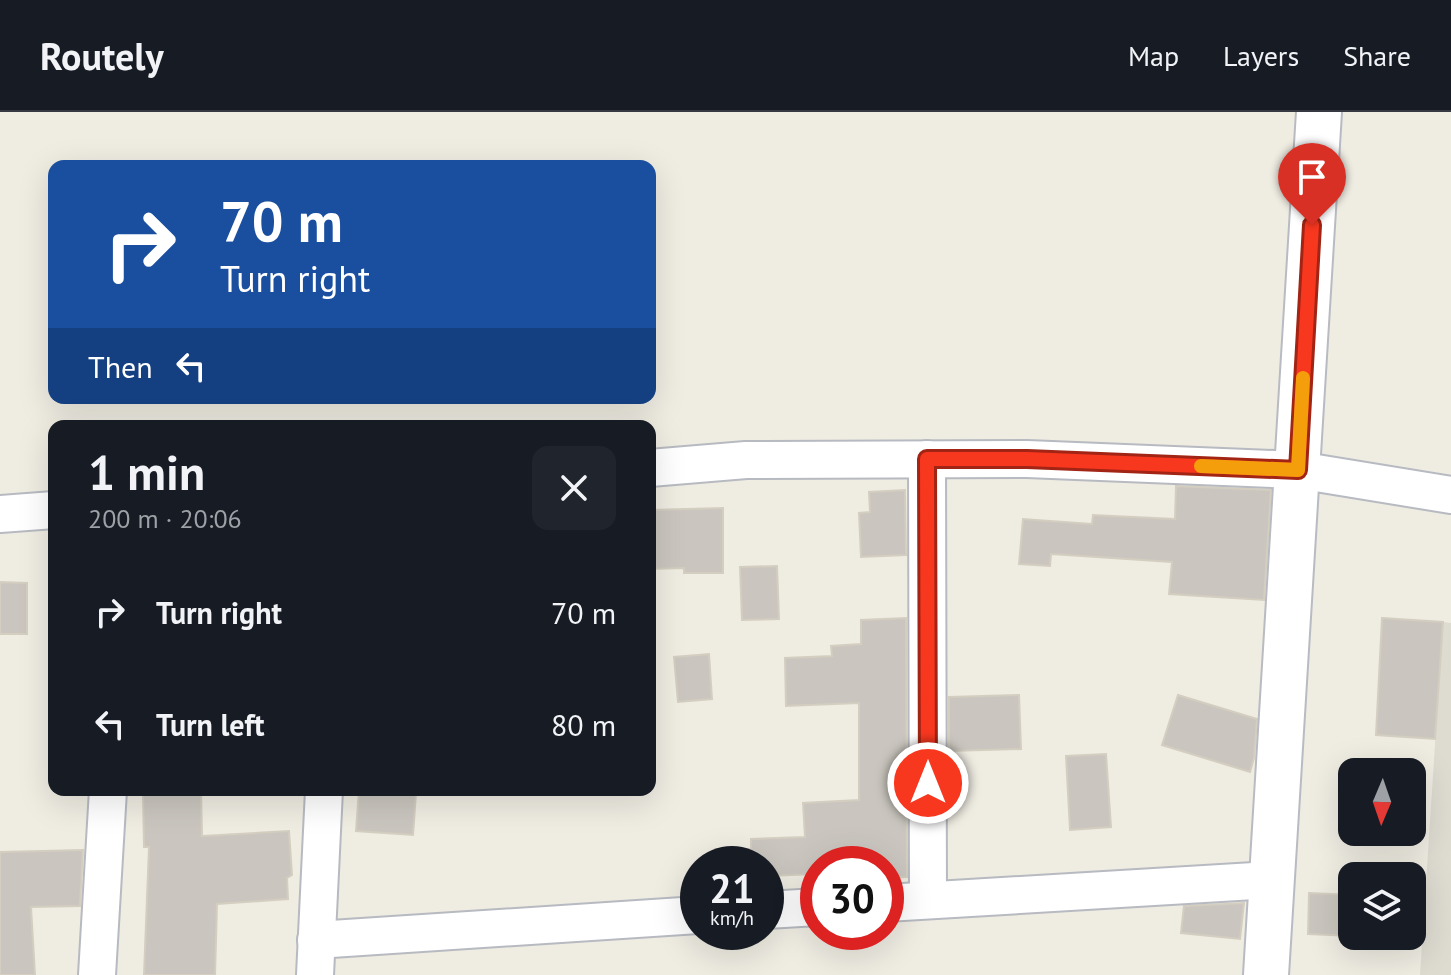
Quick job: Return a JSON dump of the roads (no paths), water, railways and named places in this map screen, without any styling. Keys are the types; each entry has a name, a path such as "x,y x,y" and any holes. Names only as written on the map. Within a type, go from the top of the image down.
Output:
{"street":[{"path":"1266,975 1319,112"},
{"path":"927,459 928,900"},
{"path":"656,468 746,460 1027,459 1298,470 1451,495"},
{"path":"0,514 48,510"},
{"path":"97,975 108,796"},
{"path":"324,796 316,958 680,917"},
{"path":"904,902 1271,880"}]}
